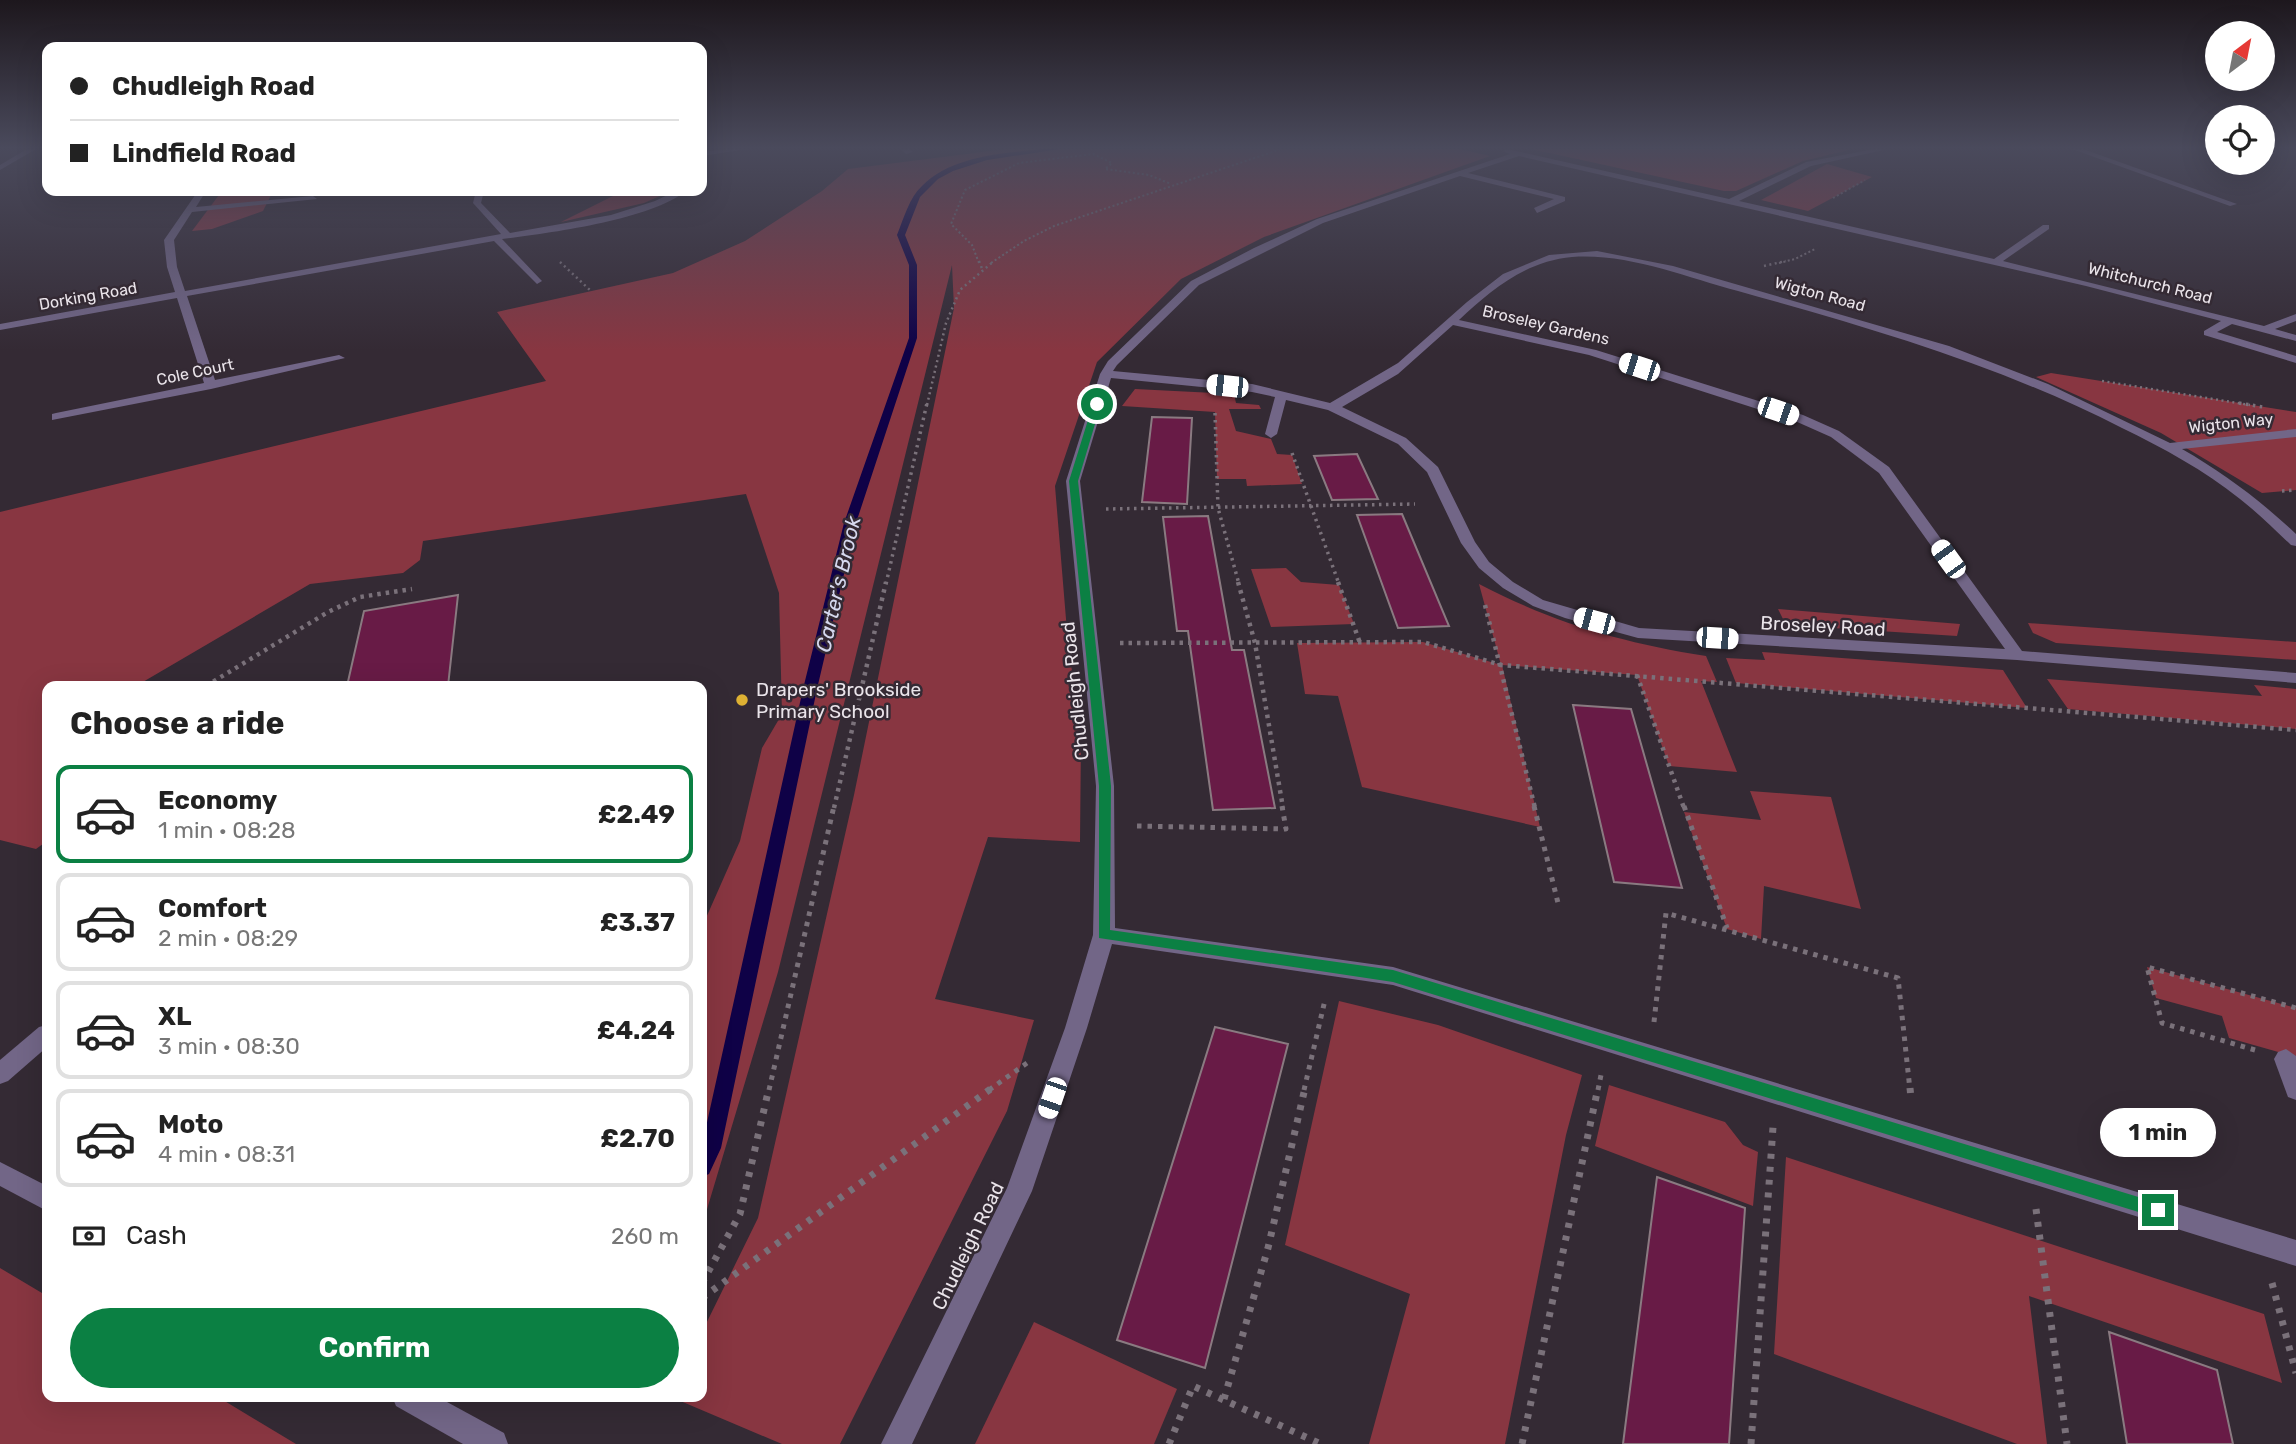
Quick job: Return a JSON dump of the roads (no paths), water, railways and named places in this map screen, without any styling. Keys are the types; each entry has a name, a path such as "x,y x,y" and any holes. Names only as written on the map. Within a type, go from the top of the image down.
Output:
{"street":[{"path":"186,216 169,240 172,267 211,385"},
{"path":"490,216 508,236"},
{"name":"Dorking Road","path":"0,327 609,216"},
{"name":"Chudleigh Road","path":"896,1444 1019,1191 1076,1028 1104,935 1105,786 1073,481 1106,374 1112,363 1195,283 1257,250 1336,216"},
{"name":"Whitchurch Road","path":"1793,216 1995,262 2296,338"},
{"path":"1995,262 2046,227"},
{"path":"496,238 537,281"},
{"name":"Wigton Road","path":"1332,407 1377,383 1403,365 1478,295 1503,279 1539,262 1559,257 1582,254 1625,259 1951,348 2091,406 2169,447 2243,494 2296,542"},
{"path":"2266,330 2296,317"},
{"path":"2232,320 2208,333 2296,360"},
{"name":"Broseley Gardens","path":"1452,322 1592,352 1799,418 1835,434 1884,470 2017,655"},
{"name":"Cole Court","path":"56,416 339,358"},
{"name":"Broseley Road","path":"1106,374 1252,388 1282,394 1332,407 1402,441 1433,470 1468,543 1484,565 1508,585 1538,603 1638,633 2017,655 2296,678"},
{"path":"1271,434 1282,394"},
{"name":"Wigton Way","path":"2169,447 2296,433"},
{"path":"1104,935 1393,976 2031,1170 2296,1254"},
{"path":"0,1074 42,1038"},
{"path":"2286,1059 2296,1090"},
{"path":"0,1172 42,1196"},
{"path":"417,1402 483,1438"}],"waterway":[{"name":"Carter's Brook","path":"707,1157 810,689 850,523 913,338 913,265 901,235 908,216"}],"place":[{"name":"Drapers' Brookside Primary School","path":"742,700"}]}
